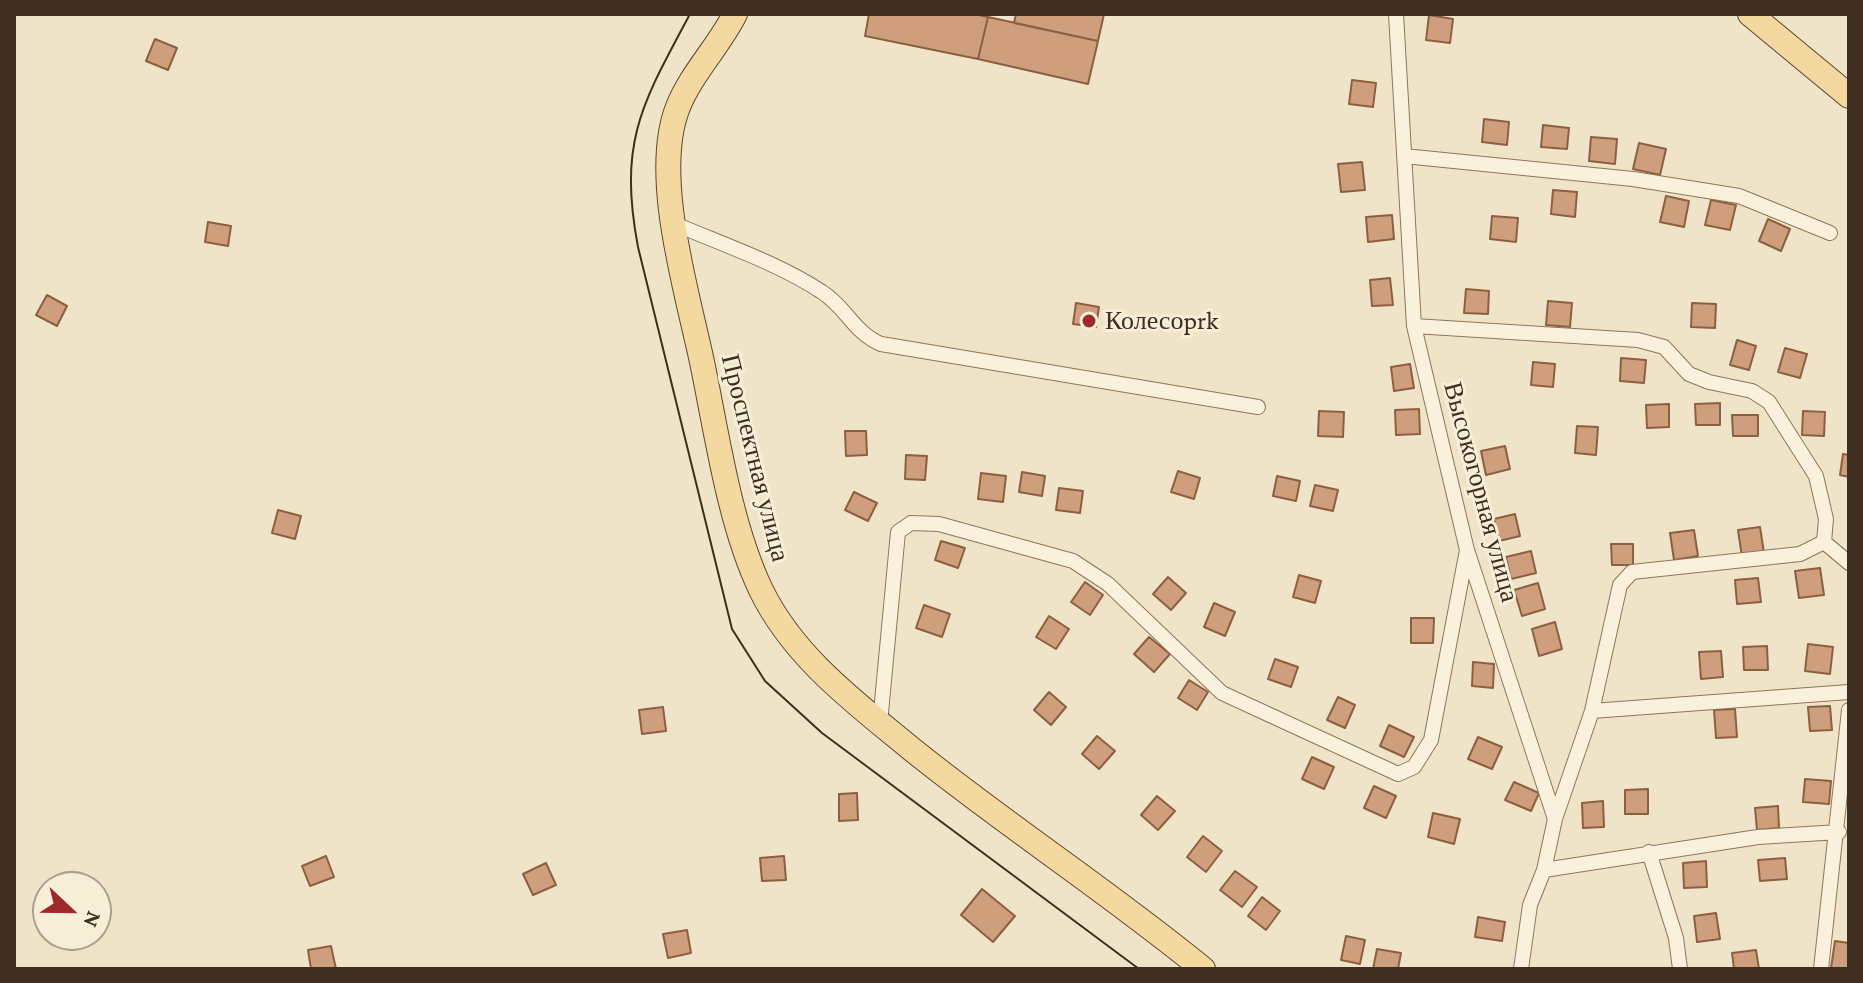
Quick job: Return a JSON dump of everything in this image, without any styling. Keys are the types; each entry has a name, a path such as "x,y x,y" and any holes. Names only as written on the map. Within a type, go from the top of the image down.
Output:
{"main road":[{"name":"Проспектная улица","path":"735,14 679,104 670,133 666,185 718,442 738,520 761,589 817,670 963,791 1203,969"},
{"path":"1750,14 1849,96"}],"street":[{"name":"Высокогорная улица","path":"1396,14 1414,326 1467,550 1555,819"},
{"path":"1404,156 1633,179 1739,196 1830,233"},
{"path":"675,224 812,285 833,299 866,338 881,344 1258,407"},
{"path":"1414,326 1638,340 1664,347 1689,374 1709,382 1752,391 1769,402 1816,476 1826,519 1824,542"},
{"path":"880,723 898,532 911,523 939,524 1073,561 1108,584 1222,693 1398,774 1414,767 1431,740 1467,550"},
{"path":"1824,542 1849,563"},
{"path":"1521,969 1530,905 1544,870 1555,819 1592,711 1620,585 1632,572 1800,554 1824,542"},
{"path":"1592,711 1849,692"},
{"path":"1821,969 1839,832 1849,710"},
{"path":"1544,870 1758,837 1839,832"},
{"path":"1649,852 1676,938 1680,969"}],"building":[{"path":"869,14 974,14 988,17 978,59 865,36"},
{"path":"1016,14 1104,14 1098,41 1014,23"},
{"path":"1429,15 1453,19 1450,43 1426,40"},
{"path":"988,17 1098,41 1088,84 978,59"},
{"path":"155,39 177,48 168,70 146,61"},
{"path":"1352,80 1376,83 1373,107 1349,104"},
{"path":"1484,119 1509,122 1507,145 1482,142"},
{"path":"1543,125 1569,128 1567,149 1541,147"},
{"path":"1591,137 1617,139 1615,164 1589,161"},
{"path":"1639,143 1666,149 1660,175 1633,169"},
{"path":"1362,162 1365,190 1341,192 1338,164"},
{"path":"1553,190 1577,192 1575,217 1551,214"},
{"path":"1666,196 1689,201 1684,227 1660,222"},
{"path":"1711,200 1736,205 1730,230 1705,225"},
{"path":"1392,215 1394,239 1368,242 1366,217"},
{"path":"1492,216 1518,218 1516,242 1490,239"},
{"path":"1768,219 1790,229 1781,251 1759,241"},
{"path":"208,222 231,226 228,246 205,242"},
{"path":"1390,278 1393,305 1372,306 1370,280"},
{"path":"1466,289 1489,291 1488,314 1464,313"},
{"path":"47,295 67,306 57,326 36,315"},
{"path":"1548,301 1572,303 1570,327 1546,325"},
{"path":"1076,303 1099,307 1096,327 1073,324"},
{"path":"1692,303 1716,304 1715,328 1691,327"},
{"path":"1737,340 1756,346 1749,370 1730,365"},
{"path":"1785,348 1807,354 1800,378 1778,372"},
{"path":"1621,358 1646,360 1644,383 1620,381"},
{"path":"1533,362 1555,364 1553,387 1531,385"},
{"path":"1410,364 1414,388 1394,391 1391,367"},
{"path":"1720,403 1720,425 1696,425 1695,404"},
{"path":"1669,404 1669,427 1647,428 1646,405"},
{"path":"1419,409 1420,434 1396,435 1395,410"},
{"path":"1319,411 1344,412 1343,437 1318,436"},
{"path":"1803,411 1825,412 1824,436 1802,435"},
{"path":"1732,415 1758,415 1758,436 1733,436"},
{"path":"1577,426 1598,427 1596,455 1575,453"},
{"path":"845,431 866,431 867,455 846,456"},
{"path":"1505,446 1510,469 1486,475 1481,451"},
{"path":"1843,454 1849,455 1849,477 1840,475"},
{"path":"906,455 927,456 925,480 905,479"},
{"path":"1178,471 1200,478 1194,499 1171,492"},
{"path":"1022,472 1045,476 1042,496 1019,492"},
{"path":"981,473 1006,476 1003,502 978,499"},
{"path":"1277,476 1300,481 1296,501 1273,496"},
{"path":"1315,485 1338,490 1333,511 1310,506"},
{"path":"1059,488 1083,491 1080,513 1056,510"},
{"path":"854,492 877,503 868,521 845,510"},
{"path":"278,510 301,516 295,539 272,533"},
{"path":"1515,514 1520,536 1499,541 1494,519"},
{"path":"1760,527 1764,553 1742,557 1738,530"},
{"path":"1694,530 1698,556 1674,560 1670,533"},
{"path":"941,541 965,548 958,568 935,560"},
{"path":"1611,544 1633,544 1633,565 1612,565"},
{"path":"1531,551 1536,573 1511,579 1506,557"},
{"path":"1820,568 1824,595 1799,598 1795,571"},
{"path":"1299,575 1321,581 1315,603 1293,597"},
{"path":"1168,577 1186,593 1171,610 1153,594"},
{"path":"1758,578 1761,602 1737,604 1735,580"},
{"path":"1085,582 1103,595 1090,615 1071,602"},
{"path":"1538,583 1545,609 1522,616 1514,590"},
{"path":"1214,603 1235,612 1225,636 1204,627"},
{"path":"924,605 950,614 942,637 916,628"},
{"path":"1049,616 1069,629 1056,649 1036,637"},
{"path":"1411,618 1434,618 1433,643 1411,643"},
{"path":"1555,622 1562,649 1539,656 1532,629"},
{"path":"1149,637 1170,654 1154,672 1134,654"},
{"path":"1808,644 1833,647 1830,674 1805,671"},
{"path":"1767,646 1768,670 1744,670 1743,647"},
{"path":"1721,651 1723,677 1701,679 1699,652"},
{"path":"1275,659 1298,667 1291,687 1268,679"},
{"path":"1473,662 1494,664 1493,688 1472,686"},
{"path":"1189,680 1208,692 1197,710 1178,698"},
{"path":"1049,692 1066,707 1051,725 1034,710"},
{"path":"1338,697 1355,705 1345,728 1327,720"},
{"path":"1830,706 1832,730 1810,731 1808,707"},
{"path":"663,707 666,731 642,734 639,710"},
{"path":"1735,709 1737,737 1716,738 1714,710"},
{"path":"1389,725 1414,737 1404,757 1380,746"},
{"path":"1097,736 1115,751 1099,769 1082,754"},
{"path":"1478,737 1502,747 1492,769 1468,759"},
{"path":"1312,757 1334,767 1324,789 1302,779"},
{"path":"1805,779 1831,781 1829,804 1803,802"},
{"path":"1514,782 1539,793 1531,811 1505,800"},
{"path":"1374,786 1396,796 1386,818 1364,808"},
{"path":"1648,789 1648,814 1625,814 1625,790"},
{"path":"857,793 858,820 839,821 839,794"},
{"path":"1157,796 1175,811 1158,830 1141,815"},
{"path":"1603,801 1604,827 1583,828 1582,803"},
{"path":"1778,806 1779,828 1757,830 1755,808"},
{"path":"1433,813 1460,819 1454,844 1428,837"},
{"path":"1203,836 1222,851 1206,872 1187,857"},
{"path":"326,856 334,877 310,886 302,866"},
{"path":"784,856 786,880 762,881 760,858"},
{"path":"1785,858 1787,879 1760,881 1758,860"},
{"path":"1706,861 1707,887 1684,888 1683,863"},
{"path":"546,863 556,885 533,895 523,874"},
{"path":"1235,871 1257,887 1242,907 1220,890"},
{"path":"982,889 1015,916 993,942 961,915"},
{"path":"1262,897 1280,911 1266,930 1248,916"},
{"path":"1716,913 1720,939 1697,942 1694,916"},
{"path":"1478,917 1505,922 1502,941 1475,937"},
{"path":"687,930 691,953 668,958 663,934"},
{"path":"1346,936 1365,940 1360,964 1341,960"},
{"path":"1835,941 1849,943 1849,969 1831,968"},
{"path":"331,946 336,969 311,969 308,950"},
{"path":"1377,949 1401,953 1398,969 1373,969"},
{"path":"1756,950 1759,969 1734,969 1732,953"}],"tram line":[{"path":"690,14 659,73 638,124 631,179 633,210 638,247 732,629 765,681 822,733 1139,969"}],"place":[{"name":"Колесоprk","path":"1089,321"}]}
